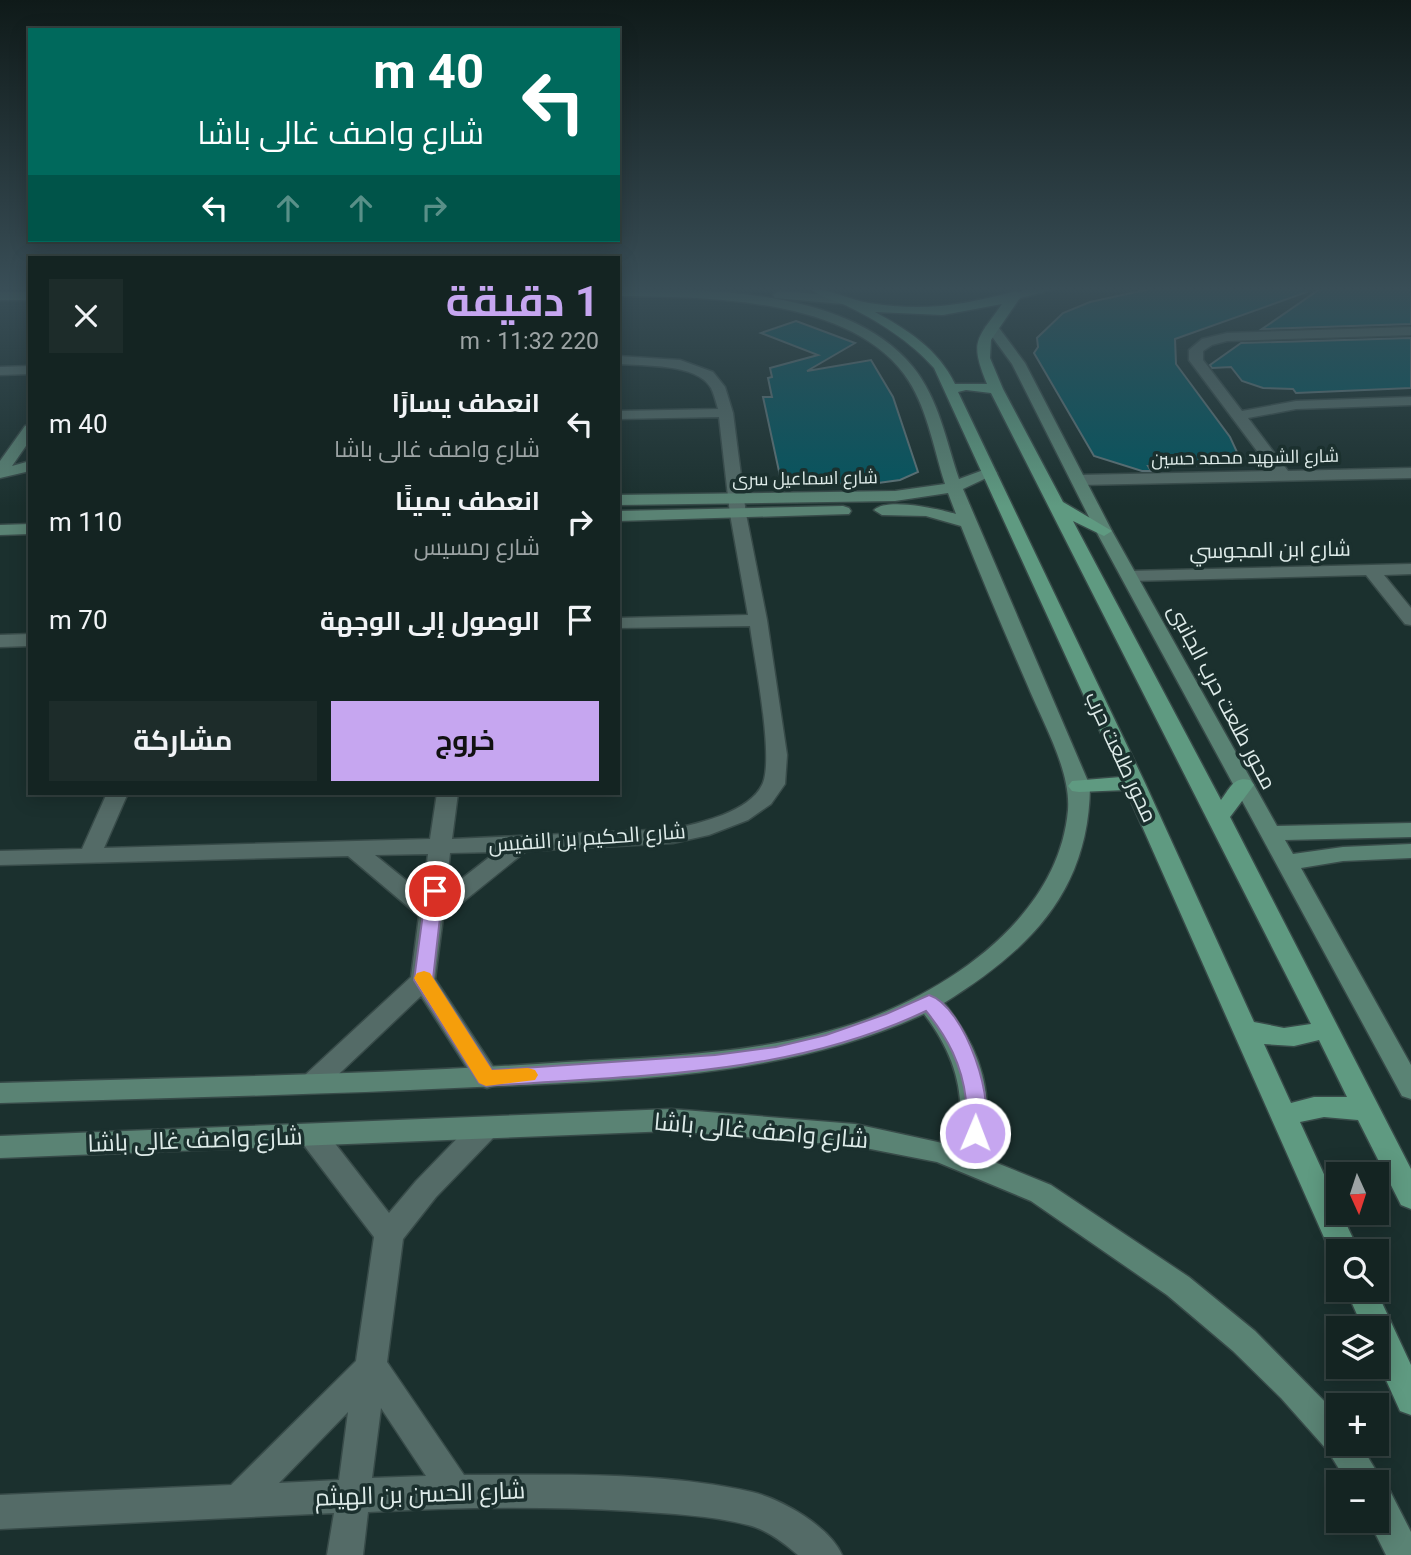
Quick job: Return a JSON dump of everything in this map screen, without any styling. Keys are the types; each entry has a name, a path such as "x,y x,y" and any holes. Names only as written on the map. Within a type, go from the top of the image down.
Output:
{"main road":[{"name":"محور طلعت حرب","path":"935,362 1134,783 1338,1239"},
{"path":"984,362 1054,504 1219,817 1411,1197"},
{"path":"950,389 966,386 996,389"},
{"path":"1054,504 1104,531"},
{"path":"1079,786 1134,783"},
{"path":"1219,817 1243,785"},
{"path":"1243,1028 1261,1035 1288,1038 1312,1034 1325,1028"},
{"path":"1283,1118 1313,1106 1344,1106 1366,1111"},
{"path":"1366,1302 1411,1400"}],"street":[{"name":"شارع الحكيم بن النفيس","path":"0,858 520,844 673,836 709,828 740,816 763,799 774,784 778,768 726,413 718,387 708,375 694,368 665,362"},
{"path":"0,1093 486,1078 715,1062 776,1054 829,1041 892,1019 929,1002 987,964 1022,930 1063,875 1075,841 1080,815 1079,786 954,487 921,390 900,362"},
{"name":"محور طلعت حرب الجانبى","path":"1017,362 1104,531 1285,863 1403,1059 1411,1089"},
{"path":"1199,362 1284,476"},
{"path":"0,371 28,370"},
{"path":"1221,394 1296,405"},
{"path":"1238,416 1296,405 1411,401"},
{"path":"1371,403 1411,417"},
{"path":"620,415 726,413"},
{"path":"0,472 28,432"},
{"path":"0,472 28,466"},
{"name":"شارع اسماعيل سرى","path":"620,516 895,496 954,487 989,473"},
{"name":"شارع الشهيد محمد حسين","path":"1080,480 1411,473"},
{"name":"شارع اسماعيل سرى","path":"620,500 738,506 907,509 945,515 969,523"},
{"path":"1,531 28,529"},
{"name":"شارع ابن المجوسي","path":"1130,576 1411,569"},
{"path":"1371,570 1411,620"},
{"path":"620,623 758,620"},
{"path":"0,641 28,640"},
{"path":"90,855 116,795"},
{"path":"313,1083 423,980 447,795"},
{"path":"1269,833 1411,830"},
{"path":"432,914 520,844"},
{"path":"354,849 432,914"},
{"path":"1285,863 1343,854 1411,851"},
{"path":"423,980 486,1078"},
{"path":"929,1002 948,1024 962,1049 972,1076 976,1104 975,1123 967,1161"},
{"name":"شارع واصف غالى باشا","path":"0,1147 671,1120 855,1135 942,1153 1041,1193 1178,1286 1244,1341 1326,1426"},
{"path":"345,1555 389,1235 426,1189 484,1129"},
{"path":"313,1136 389,1235"},
{"path":"372,1366 455,1491"},
{"path":"240,1499 372,1366"},
{"name":"شارع الحسن بن الهيثم","path":"0,1512 455,1491 582,1492 699,1499 755,1509 796,1530 824,1555"},
{"path":"1389,1525 1404,1555"}],"building":[{"path":"794,362 823,362 807,371 872,362 893,397 918,472 900,480 878,483 821,484 794,482 793,476 780,476 763,397 772,397 768,378 772,377 770,368"},
{"path":"1039,362 1176,362 1230,437 1237,452 1227,465 1148,466 1151,471 1142,471 1094,456"},
{"path":"1215,362 1411,362 1411,388 1296,393 1293,389 1263,388 1242,381 1231,367 1212,368 1210,365"}],"slow traffic":[{"path":"424,978 486,1078 528,1075"}],"route":[{"path":"435,891 423,980 486,1078 715,1062 776,1054 829,1041 892,1019 929,1002 948,1024 962,1049 972,1076 976,1104 975,1133"}]}
